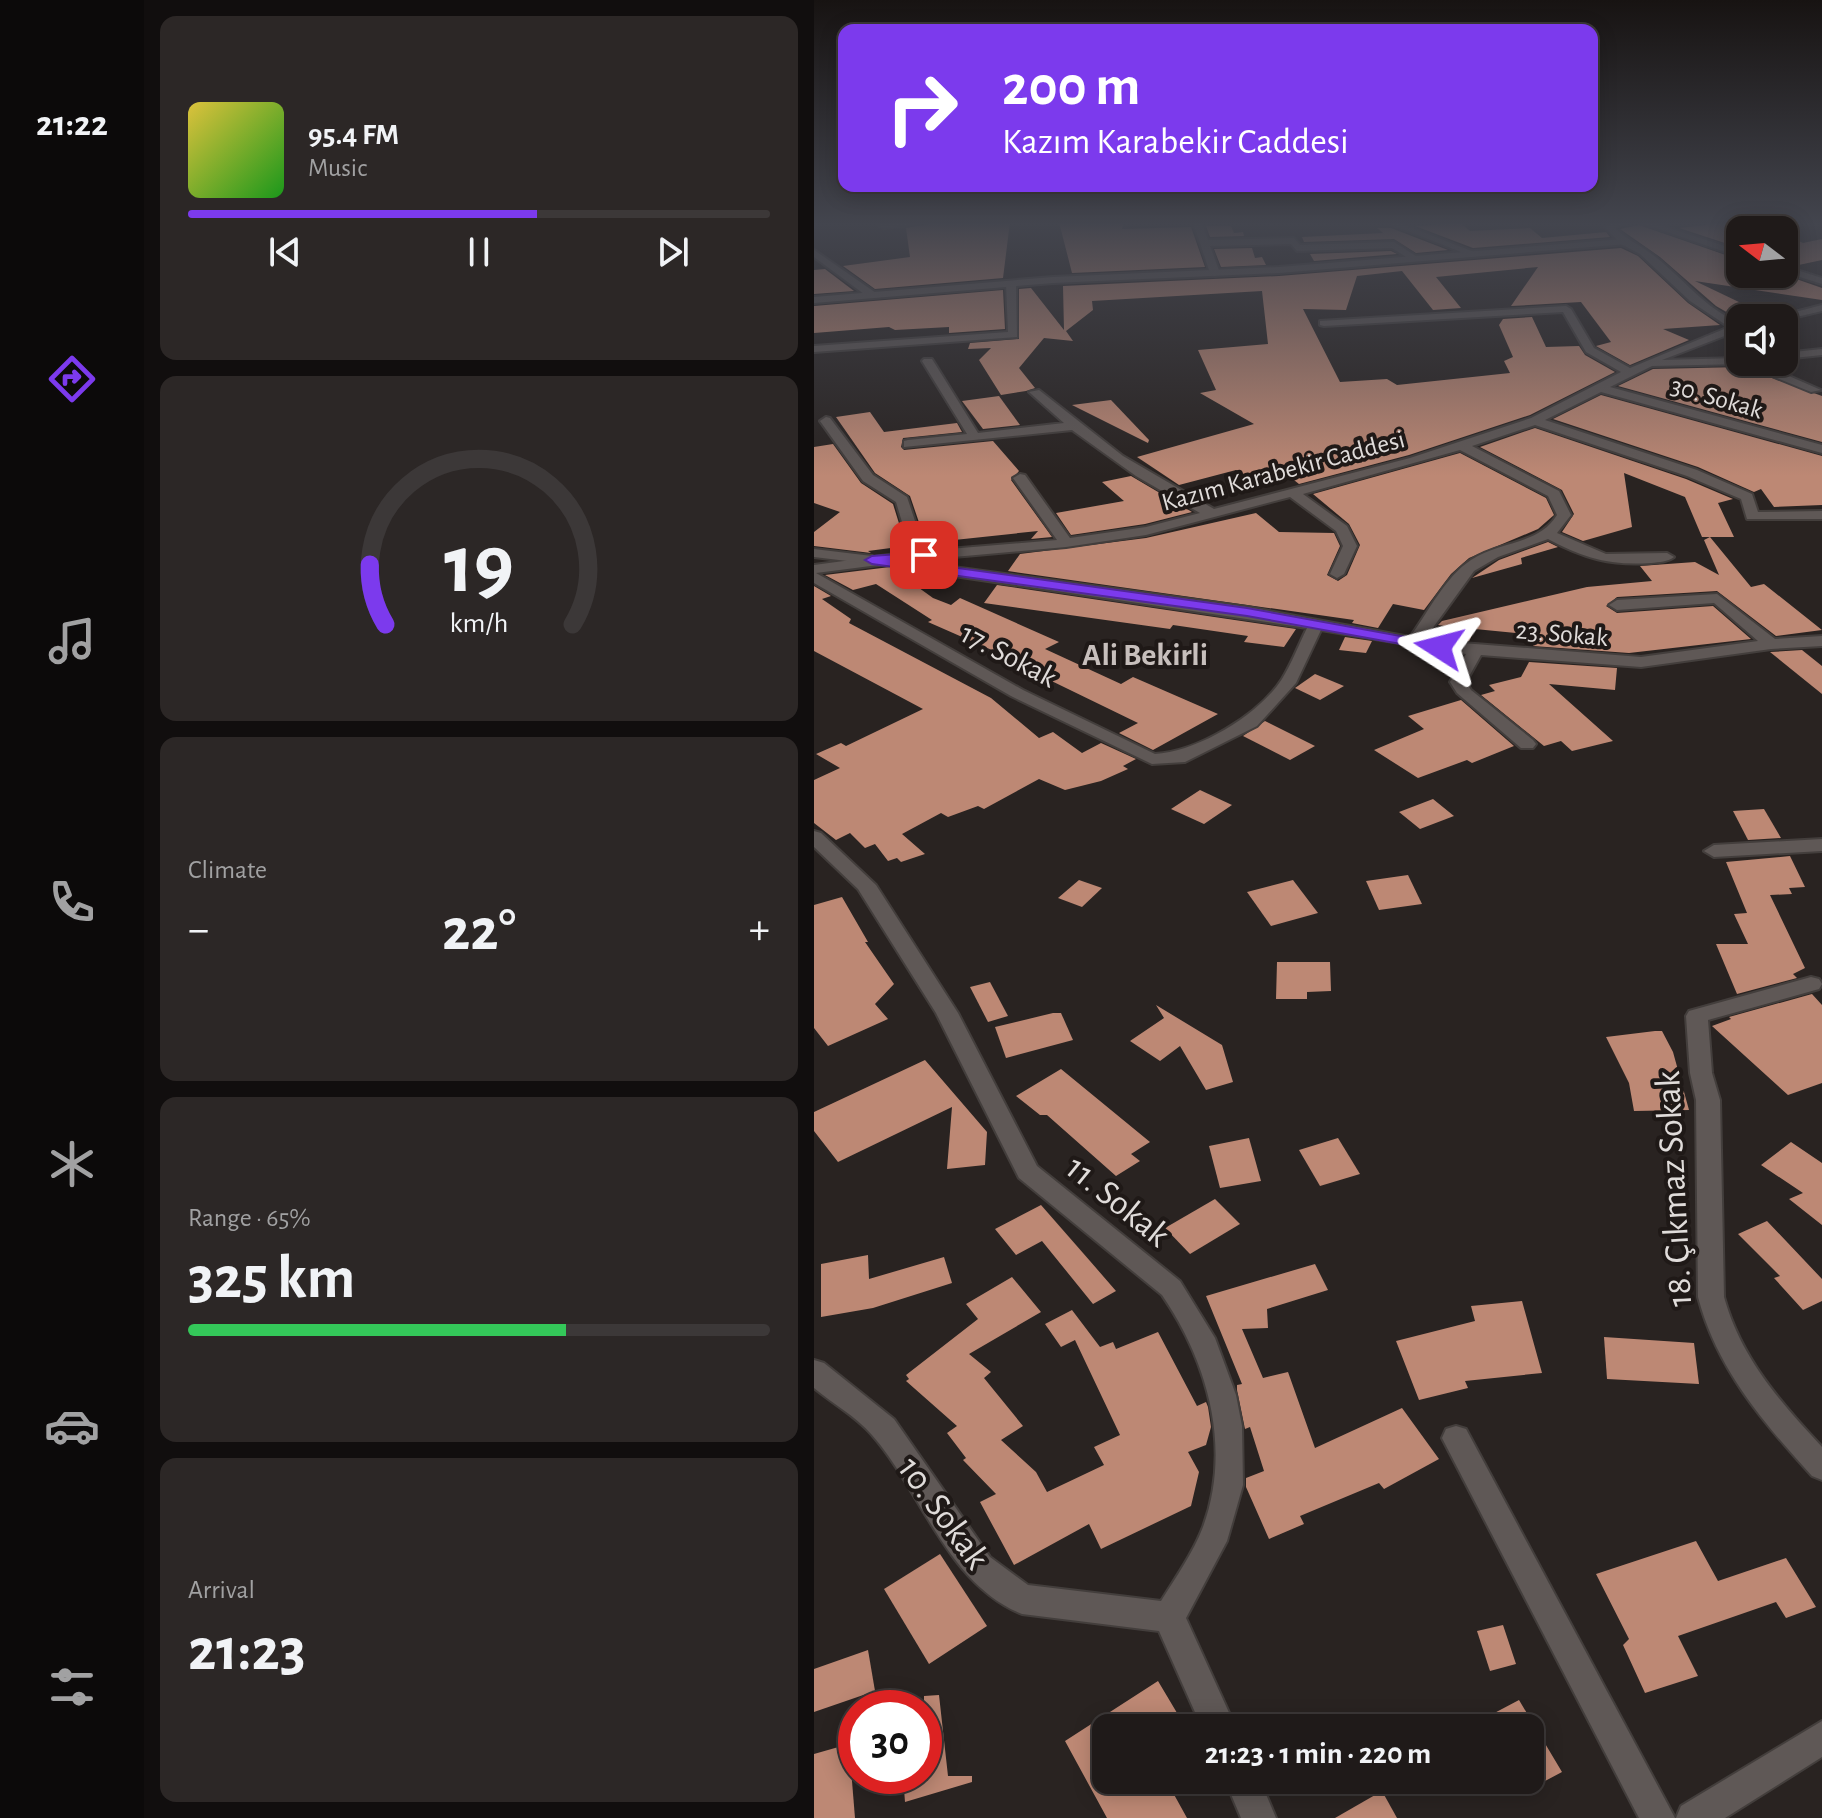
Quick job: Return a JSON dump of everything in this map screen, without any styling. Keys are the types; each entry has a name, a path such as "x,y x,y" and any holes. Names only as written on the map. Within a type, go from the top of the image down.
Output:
{"street":[{"path":"814,349 1013,335 1012,307"},
{"path":"1706,307 1726,319"},
{"path":"1798,313 1822,308"},
{"path":"1324,323 1566,309 1590,350 1630,373"},
{"name":"Kazım Karabekir Caddesi","path":"814,569 872,560 1066,543 1146,531 1464,447 1535,421 1648,363 1726,332"},
{"path":"1798,355 1822,352"},
{"path":"928,361 975,437"},
{"path":"1648,363 1726,361"},
{"path":"1781,376 1815,390"},
{"name":"30. Sokak","path":"1601,388 1822,449"},
{"path":"1035,392 1072,426 1147,480 1211,513"},
{"path":"826,421 868,478 902,500 919,556"},
{"path":"1535,421 1692,473 1747,497 1752,516 1822,515"},
{"path":"908,444 1072,426"},
{"path":"1414,643 1469,568 1547,533 1560,525 1564,515 1554,494 1464,447"},
{"path":"1020,478 1066,543"},
{"path":"1290,491 1342,529 1350,546 1337,574"},
{"path":"1547,533 1596,559 1613,563 1667,557"},
{"path":"814,553 872,560"},
{"name":"23. Sokak","path":"872,560 1247,612 1414,643 1476,650 1641,662 1771,644 1819,645"},
{"name":"17. Sokak","path":"814,577 977,672 1152,759 1179,758 1251,722 1288,683 1316,625"},
{"path":"1617,605 1717,598 1771,644"},
{"path":"1476,650 1458,682 1465,693 1527,744"},
{"name":"11. Sokak","path":"814,837 866,885 947,1013 1028,1172 1062,1203 1171,1288 1188,1309 1200,1334 1226,1413 1231,1452 1229,1488 1221,1518 1169,1617"},
{"path":"1714,851 1822,845"},
{"name":"18. Çıkmaz Sokak","path":"1811,984 1697,1016 1701,1073 1708,1100 1711,1297 1716,1322 1726,1345 1773,1413 1822,1467"},
{"name":"10. Sokak","path":"814,1371 835,1392 866,1408 884,1428 979,1567 1022,1599 1169,1617"},
{"path":"1456,1438 1658,1818"},
{"path":"1169,1617 1213,1714"},
{"path":"1693,1818 1822,1738"},
{"path":"1248,1794 1259,1818"}],"building":[{"path":"814,307 1004,307 1005,329 949,333 949,327 895,330 889,327 814,333"},
{"path":"1019,307 1046,307 1064,330 1063,307 1093,307 1093,310 1066,331 1073,341 1044,338 1019,368 1035,388 1026,391 1001,395 979,360 991,348 968,349 970,343 1019,339"},
{"path":"1264,307 1347,307 1346,310 1303,309 1340,382 1387,379 1397,385 1510,373 1504,361 1513,357 1499,325 1503,319 1532,317 1546,347 1579,346 1585,355 1615,372 1530,415 1409,455 1299,484 1285,473 1259,482 1236,470 1179,485 1137,457 1254,424 1200,393 1216,390 1198,350 1268,344"},
{"path":"1430,307 1461,308 1433,310"},
{"path":"1585,307 1694,307 1720,325 1663,329 1689,340 1630,365 1596,346 1611,342"},
{"path":"1726,367 1726,376 1767,376 1822,396 1822,442 1618,386 1653,369"},
{"path":"1601,395 1822,456 1822,505 1774,507 1761,489 1754,492 1698,467 1553,419"},
{"path":"999,396 1020,425 983,429 962,401"},
{"path":"1111,400 1149,440 1148,443 1072,405"},
{"path":"870,412 884,432 957,423 962,432 903,438 901,447 904,450 993,441 1019,471 1011,480 1052,537 1031,539 1038,531 926,543 910,496 875,473 836,417"},
{"path":"1535,428 1686,479 1733,499 1718,503 1734,537 1702,537 1685,497 1624,473 1632,527 1583,541 1562,532 1574,514 1562,490 1480,447"},
{"path":"833,444 861,483 893,504 906,546 868,551 871,553 814,546 814,532 840,512 814,503 814,447"},
{"path":"1460,453 1546,498 1554,515 1538,529 1469,558 1451,574 1424,610 1393,604 1378,628 1352,623 1354,620 1008,571 1020,554 1146,538 1256,513 1279,532 1334,533 1340,546 1327,575 1338,581 1347,575 1360,545 1349,524 1313,494"},
{"path":"1131,476 1192,512 1145,524 1071,535 1056,513 1124,501 1102,482"},
{"path":"1710,537 1751,587 1764,584 1822,630 1776,636 1717,591 1617,597 1606,606 1617,613 1713,606 1751,639 1629,653 1533,646 1535,635 1475,629 1469,641 1438,638 1445,626 1438,625 1442,621 1587,587 1652,581 1640,566 1695,562 1719,575 1704,540"},
{"path":"1548,542 1558,547 1521,558 1522,564 1472,578 1499,560"},
{"path":"890,567 933,598 951,605 960,598 1059,642 1045,649 1121,684 1133,677 1218,714 1153,750 1119,733 1138,723 1031,671 1035,669 928,622 932,620 876,584 853,590 825,575"},
{"path":"997,585 1296,629 1284,647 1244,642 1248,636 1173,625 1170,629 984,603"},
{"path":"814,586 831,596 822,599 851,619 849,623 991,698 1039,738 1053,732 1082,753 1101,743 1136,759 1123,766 1128,769 1101,781 1065,790 1039,779 984,809 978,806 948,817 941,813 902,834 925,854 901,862 897,858 888,861 875,844 865,848 850,833 836,840 814,823 814,780 840,768 816,754 841,743 846,746 923,709 814,651"},
{"path":"1345,637 1372,641 1366,653 1339,650"},
{"path":"1802,650 1822,666 1822,694 1770,652"},
{"path":"1529,662 1617,668 1615,690 1549,684 1613,741 1572,751 1561,741 1544,746 1481,695 1495,691 1489,685 1521,677"},
{"path":"1315,674 1344,686 1320,700 1295,688"},
{"path":"1461,700 1514,746 1472,763 1467,760 1418,778 1374,750 1424,729 1408,716"},
{"path":"1265,721 1315,746 1290,760 1243,736"},
{"path":"1200,790 1232,805 1204,824 1171,809"},
{"path":"1433,799 1454,816 1420,829 1399,812"},
{"path":"1764,809 1781,838 1748,840 1733,811"},
{"path":"1790,856 1805,887 1789,888 1792,894 1770,895 1805,968 1793,974 1797,978 1737,994 1716,944 1748,944 1734,914 1747,913 1726,862"},
{"path":"1408,875 1422,904 1379,910 1366,881"},
{"path":"1079,880 1102,888 1082,907 1058,898"},
{"path":"1293,880 1318,913 1271,926 1247,892"},
{"path":"842,897 868,942 865,942 894,984 875,1004 888,1019 828,1046 814,1028 814,905"},
{"path":"1277,962 1330,962 1331,991 1307,992 1307,999 1276,999"},
{"path":"990,982 1008,1016 988,1022 970,987"},
{"path":"1812,994 1822,1005 1822,1083 1788,1095 1712,1026 1731,1019 1729,1017"},
{"path":"1156,1005 1222,1045 1233,1082 1206,1090 1180,1046 1160,1061 1130,1041 1164,1018"},
{"path":"1061,1013 1073,1040 1006,1058 995,1027"},
{"path":"1662,1031 1673,1052 1689,1110 1634,1111 1629,1083 1606,1037"},
{"path":"925,1060 987,1132 985,1165 947,1169 952,1107 838,1162 814,1131 814,1112"},
{"path":"1061,1069 1150,1142 1131,1154 1140,1161 1116,1176 1047,1115 1040,1115 1016,1096"},
{"path":"1249,1138 1261,1181 1220,1188 1209,1146"},
{"path":"1338,1138 1360,1174 1320,1186 1299,1150"},
{"path":"1791,1142 1822,1163 1822,1225 1789,1199 1803,1193 1761,1165"},
{"path":"1215,1199 1240,1224 1190,1254 1165,1228"},
{"path":"1041,1205 1116,1291 1093,1304 1042,1241 1016,1255 995,1229"},
{"path":"1767,1221 1822,1279 1822,1301 1803,1310 1774,1278 1780,1276 1738,1234"},
{"path":"868,1255 869,1279 944,1257 952,1283 873,1308 821,1317 821,1264"},
{"path":"1315,1264 1328,1290 1267,1309 1268,1328 1242,1329 1263,1378 1288,1372 1315,1448 1402,1408 1439,1459 1384,1489 1379,1483 1300,1516 1304,1524 1269,1539 1246,1487 1246,1478 1264,1471 1250,1427 1245,1429 1237,1390 1237,1385 1242,1384 1206,1296"},
{"path":"1012,1277 1041,1312 969,1354 991,1372 984,1378 1023,1426 1001,1440 1036,1472 1047,1492 1104,1465 1094,1447 1120,1435 1075,1340 1061,1347 1045,1324 1072,1310 1100,1347 1113,1342 1116,1349 1158,1332 1197,1406 1206,1402 1208,1407 1211,1427 1206,1445 1188,1452 1199,1472 1191,1506 1101,1549 1089,1524 1014,1565 980,1502 996,1494 963,1460 966,1458 947,1433 957,1426 906,1381 909,1379 906,1375 978,1319 966,1304"},
{"path":"1522,1301 1542,1373 1465,1381 1468,1388 1419,1400 1396,1341 1475,1321 1471,1306"},
{"path":"1604,1337 1694,1343 1699,1384 1607,1379"},
{"path":"1696,1541 1718,1581 1786,1558 1816,1607 1786,1618 1776,1602 1678,1636 1698,1676 1645,1693 1623,1645 1629,1639 1596,1574"},
{"path":"940,1554 987,1626 929,1664 884,1589"},
{"path":"1503,1625 1516,1664 1490,1671 1477,1631"},
{"path":"868,1650 875,1690 838,1690 838,1704 814,1712 814,1669"},
{"path":"1158,1681 1178,1714 1107,1714"},
{"path":"1519,1700 1527,1714 1492,1714"},
{"path":"942,1722 948,1776 972,1776 972,1782 942,1791"},
{"path":"1092,1724 1092,1790 1065,1741"},
{"path":"1544,1742 1562,1772 1544,1782"},
{"path":"838,1747 838,1794 853,1794 855,1818 814,1818 814,1754"},
{"path":"904,1794 932,1794 905,1802"},
{"path":"1094,1794 1174,1794 1187,1818 1107,1818"},
{"path":"1377,1794 1384,1794 1397,1818 1335,1818"}],"district":[{"name":"Ali Bekirli","path":"1145,654"}],"route":[{"path":"924,555 872,560 1142,600 1247,612 1439,647"}]}
